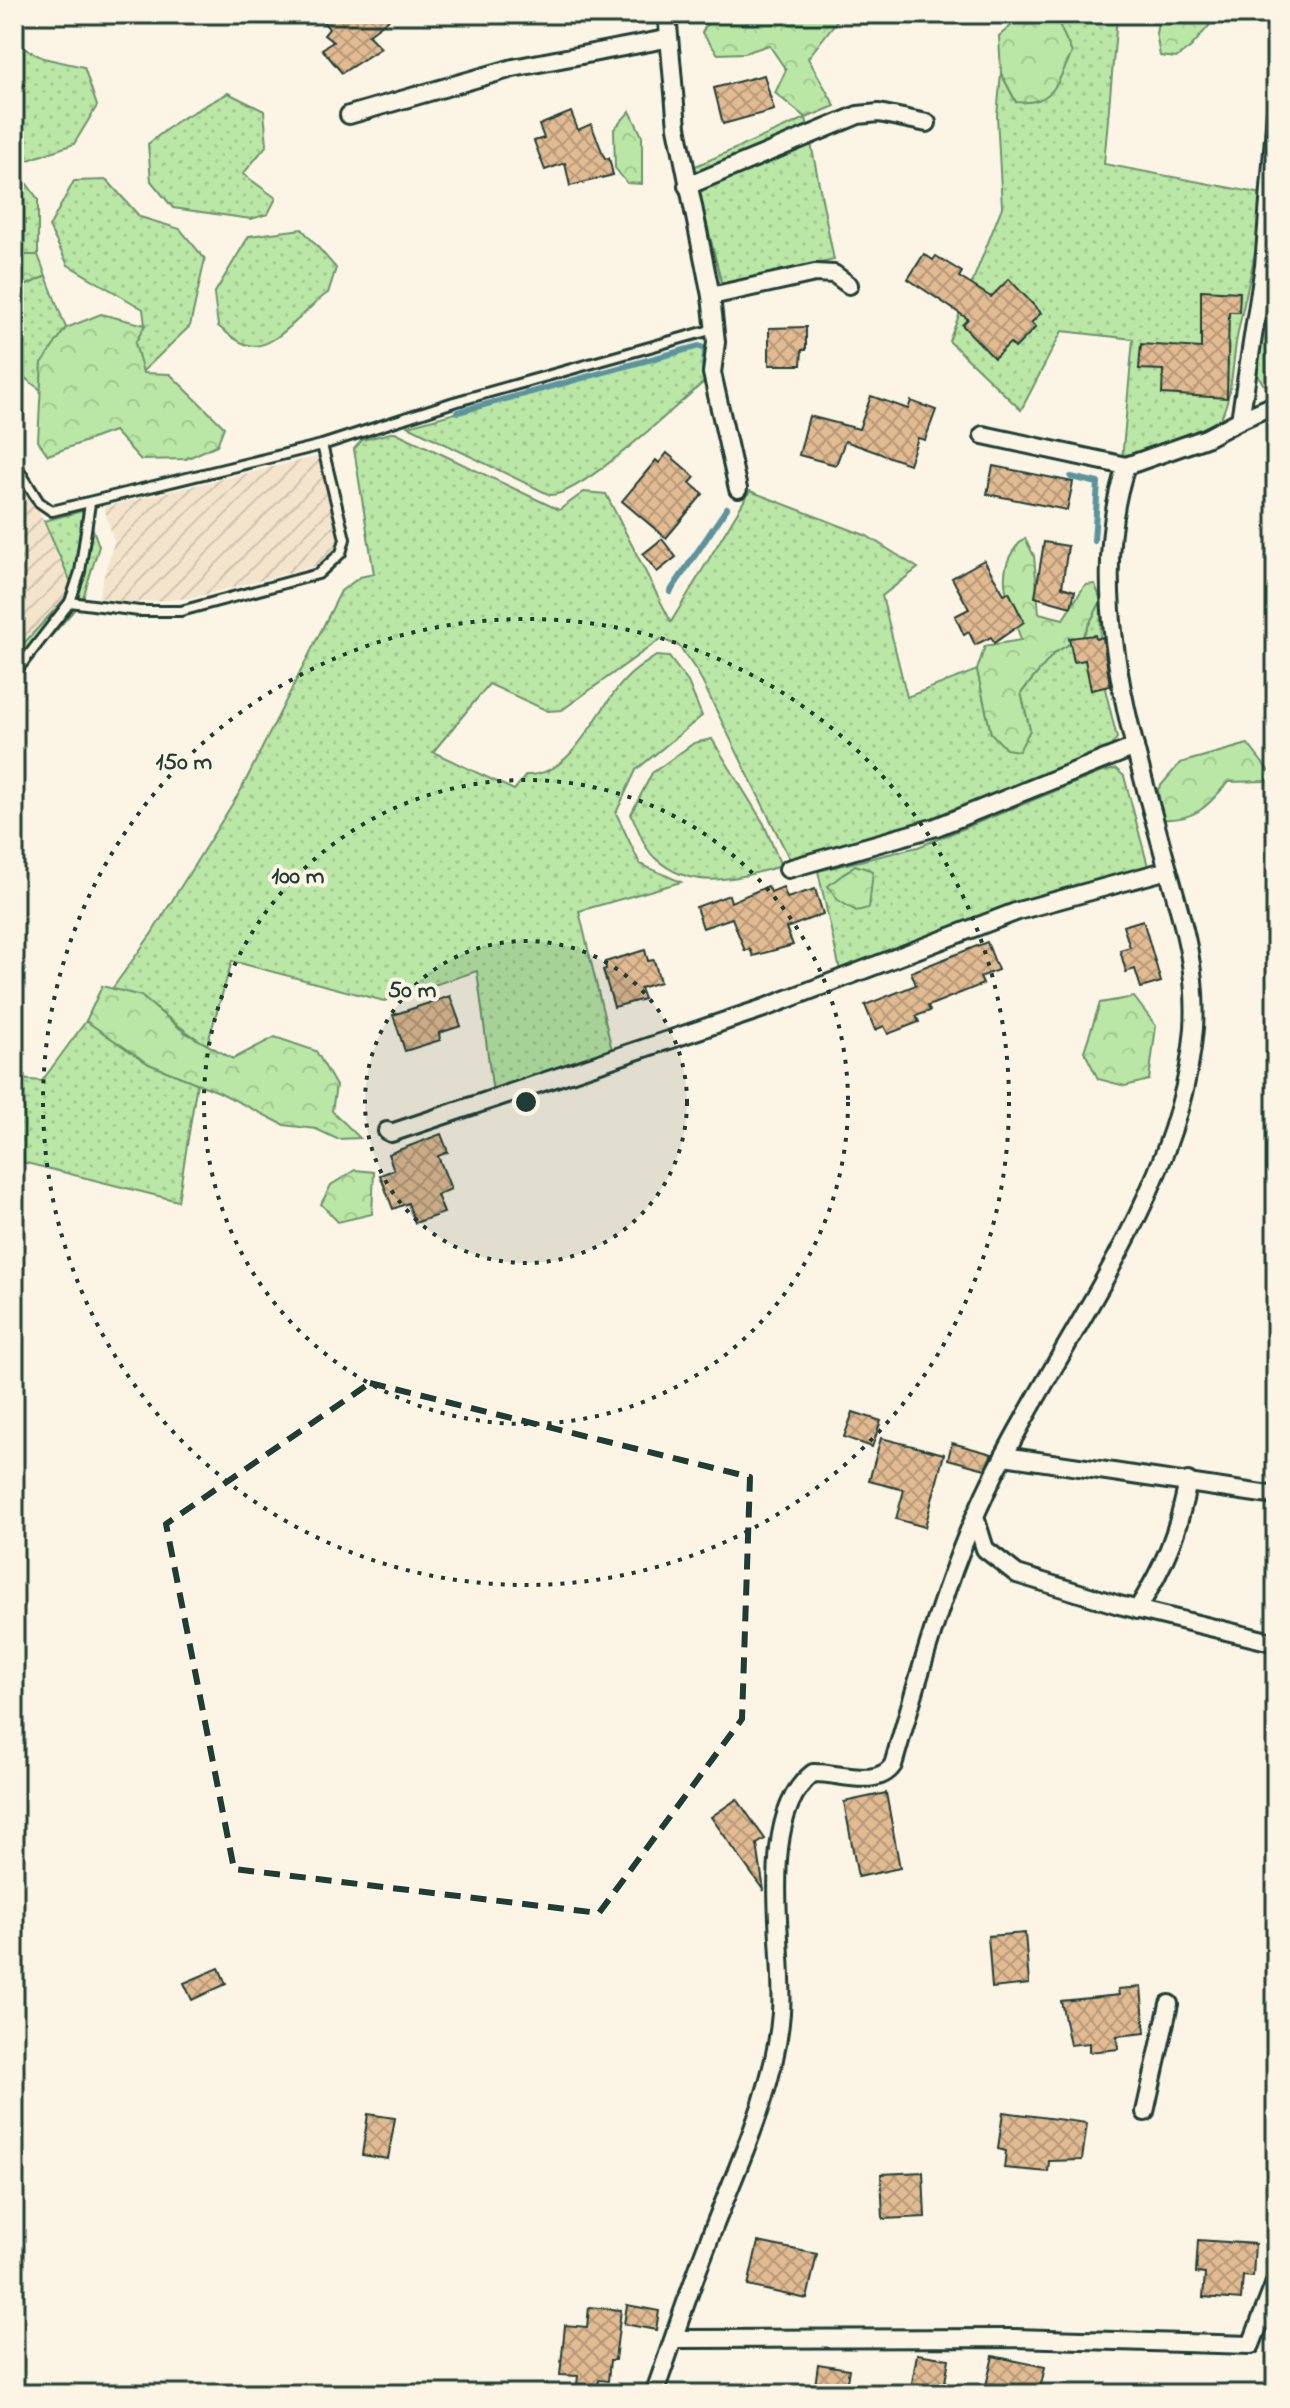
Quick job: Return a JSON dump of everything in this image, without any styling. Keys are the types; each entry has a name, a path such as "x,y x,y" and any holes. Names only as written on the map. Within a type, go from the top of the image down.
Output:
{"street":[{"path":"667,14 666,39 687,186 711,296 714,329 712,373 738,489"},
{"path":"349,115 513,68 666,39"},
{"path":"1240,420 1264,266 1276,111"},
{"path":"687,186 829,124 858,115 879,113 927,123"},
{"path":"711,296 815,273 834,274 849,285"},
{"path":"983,435 1126,466 1206,438 1276,404"},
{"path":"654,2394 757,2112 774,2055 781,2013 782,1960 776,1908 777,1864 791,1803 801,1782 813,1773 876,1779 887,1775 893,1765 949,1577 1004,1456 1115,1262 1165,1149 1182,1089 1194,1029 1190,941 1135,747 1115,637 1110,566 1114,500 1126,466"},
{"path":"788,869 936,827 1135,747"},
{"path":"387,1131 391,1133 437,1119 764,1008 1018,911 1168,870"},
{"path":"1004,1456 1276,1496"},
{"path":"1137,1610 1163,1568 1178,1531 1188,1481"},
{"path":"976,1520 985,1549 1017,1574 1137,1610 1276,1643"},
{"path":"1145,2112 1169,2004"},
{"path":"674,2339 1014,2338 1251,2345 1276,2280"}],"lane":[{"path":"14,462 44,508 52,511 322,445 454,402 714,329"},
{"path":"70,602 139,611 181,611 318,574 341,553 345,539 322,445"},
{"path":"14,674 70,602 80,572 90,503"}],"highlighted area":[{"path":"370,1383 750,1477 742,1719 599,1913 234,1869 166,1524"}],"shaded area":[{"path":"332,453 344,530 340,546 319,565 192,598 131,603 98,597 114,542 104,507"},
{"path":"14,470 30,491 74,589 14,654"}],"green space":[{"path":"712,14 842,14 808,58 835,106 806,118 775,93 786,70 769,45 745,53 718,54 702,33"},
{"path":"1025,14 1063,14 1058,22 1072,53 1053,90 1039,100 1016,102 1001,73 999,36"},
{"path":"1063,14 1111,14 1117,18 1104,164 1263,194 1259,232 1229,393 1219,422 1122,460 1133,339 1062,331 1021,410 949,341 1002,207 997,116 1001,73 1016,102"},
{"path":"1160,14 1219,14 1191,47 1176,58 1160,56 1156,33"},
{"path":"14,43 43,58 84,67 97,106 74,144 14,165"},
{"path":"228,93 264,111 267,145 243,174 276,198 268,214 251,219 173,208 151,181 148,144 177,121"},
{"path":"630,111 642,136 642,184 627,183 615,168 614,129"},
{"path":"806,118 834,260 722,285 693,167"},
{"path":"14,166 38,199 38,255 14,255"},
{"path":"107,180 140,217 180,229 205,259 190,326 142,372 135,343 145,325 143,309 68,265 49,227 74,181"},
{"path":"302,229 336,268 328,293 267,343 256,346 238,341 218,326 214,294 249,236"},
{"path":"1276,239 1276,387 1263,384 1253,366"},
{"path":"14,255 38,255 46,276 14,291"},
{"path":"46,276 66,328 42,363 41,390 14,370 14,291"},
{"path":"101,314 145,325 135,343 143,373 170,374 224,427 217,445 186,459 141,460 114,431 48,455 38,441 42,363 66,328"},
{"path":"699,346 705,349 705,381 605,466 583,481 550,495 408,426"},
{"path":"395,432 559,510 584,492 606,494 671,622 750,491 867,536 918,568 882,596 907,697 977,670 991,733 1030,730 1021,693 1054,653 1083,636 1101,601 1100,668 1117,738 1110,747 923,828 792,864 698,673 679,646 661,639 562,710 548,711 489,684 433,752 514,790 526,775 543,773 571,753 626,679 656,656 669,657 688,682 702,716 636,770 616,813 640,864 681,882 579,911 612,1050 493,1094 477,971 384,1001 232,961 207,1045 140,999 112,989 152,933 241,790 341,591 360,577 374,574 354,449 362,440"},
{"path":"86,510 99,546 82,601 14,679 14,654 74,589 44,521"},
{"path":"1025,538 1034,556 1039,613 1063,619 1085,585 1095,584 1101,601 1083,636 1054,653 1021,693 1030,730 1019,751 1006,749 991,733 977,670 985,646 1021,640 1008,599 1005,574 1014,549"},
{"path":"712,739 764,824 781,866 732,878 700,879 670,869 655,858 644,844 631,814 652,773 694,743"},
{"path":"1248,744 1268,770 1266,781 1228,782 1200,810 1183,817 1162,819 1158,789 1180,763"},
{"path":"1116,769 1124,776 1149,870 1033,904 841,975 818,871 918,847"},
{"path":"855,865 873,871 869,908 856,911 838,900 828,886"},
{"path":"102,986 141,996 184,1032 233,1059 275,1037 316,1051 336,1086 332,1111 360,1138 337,1139 316,1129 284,1125 219,1092 149,1064 86,1021"},
{"path":"1134,997 1156,1026 1149,1080 1125,1086 1098,1079 1084,1051 1100,1003"},
{"path":"86,1021 149,1064 197,1083 178,1201 14,1160 14,1095 19,1079 42,1081"},
{"path":"355,1170 374,1172 372,1214 338,1222 321,1204 331,1185"}],"building":[{"path":"317,14 396,14 368,35 381,48 342,73 322,49 333,42 324,35 329,29"},
{"path":"764,75 774,110 723,124 714,88"},
{"path":"571,112 578,130 591,124 605,159 609,158 613,175 570,186 565,163 545,170 534,141 544,138 539,125"},
{"path":"924,254 933,260 936,256 962,272 959,277 991,297 1009,279 1041,313 1031,323 1036,327 1015,348 1010,343 994,358 962,325 968,319 908,279"},
{"path":"1201,290 1240,292 1239,312 1229,312 1227,398 1162,394 1163,370 1139,369 1141,344 1201,348"},
{"path":"806,327 806,350 802,350 801,365 769,365 769,328"},
{"path":"871,396 908,409 911,401 936,410 925,440 918,438 909,464 845,441 836,465 799,455 809,416 859,429"},
{"path":"667,453 695,477 690,483 703,494 666,538 622,501 656,460 659,463"},
{"path":"993,466 1073,482 1067,510 987,494"},
{"path":"662,539 676,557 657,572 643,554"},
{"path":"1044,542 1068,546 1062,587 1075,591 1071,607 1035,597"},
{"path":"984,560 1004,594 1009,592 1024,622 994,643 991,637 975,645 969,632 964,635 955,616 969,609 952,578"},
{"path":"1095,635 1096,639 1103,637 1110,686 1091,690 1085,660 1074,662 1069,638"},
{"path":"768,886 771,892 783,887 787,898 815,889 823,914 786,928 793,945 753,956 750,949 745,951 732,918 703,928 696,907 729,895 731,902"},
{"path":"1143,920 1161,982 1141,988 1135,969 1126,972 1120,950 1130,947 1123,926"},
{"path":"987,942 998,970 980,977 983,984 928,1006 930,1011 916,1016 919,1022 888,1034 884,1026 875,1030 865,1005 916,985 911,972"},
{"path":"645,950 648,961 654,960 660,982 640,988 644,999 614,1007 603,970 606,969 605,962"},
{"path":"450,996 461,1026 439,1033 440,1040 405,1051 393,1015"},
{"path":"441,1134 448,1152 438,1156 451,1189 437,1195 444,1213 415,1223 408,1203 393,1209 380,1175 394,1170 388,1154"},
{"path":"853,1412 881,1421 872,1447 844,1437"},
{"path":"881,1438 944,1454 925,1527 896,1519 904,1490 869,1481"},
{"path":"952,1443 992,1454 985,1469 948,1459"},
{"path":"886,1793 900,1868 858,1877 844,1802"},
{"path":"737,1799 765,1839 757,1844 764,1891 711,1817"},
{"path":"1025,1933 1029,1984 992,1988 988,1936"},
{"path":"219,1968 226,1984 192,2000 184,1983"},
{"path":"1141,1987 1145,2033 1117,2036 1118,2049 1089,2052 1089,2043 1070,2045 1061,2001 1119,1995 1118,1989"},
{"path":"1003,2112 1087,2123 1082,2160 1049,2161 1048,2172 1004,2168 1006,2151 998,2149"},
{"path":"368,2114 395,2118 388,2159 362,2155"},
{"path":"923,2172 925,2217 883,2219 881,2174"},
{"path":"1198,2240 1255,2244 1253,2277 1243,2276 1241,2300 1203,2297 1205,2274 1196,2273"},
{"path":"758,2242 817,2254 807,2299 748,2286"},
{"path":"627,2305 659,2311 656,2330 624,2324"},
{"path":"589,2307 621,2310 615,2360 610,2360 608,2381 599,2380 598,2386 577,2384 578,2376 560,2375 565,2325 587,2327"},
{"path":"917,2354 949,2359 943,2394 910,2394"},
{"path":"993,2356 1045,2367 1039,2394 984,2394"},
{"path":"818,2364 849,2369 845,2394 814,2394"}],"waterway":[{"path":"458,412 699,346 705,349 704,371"},
{"path":"1071,477 1098,483 1094,541"},
{"path":"670,592 727,508"}]}
